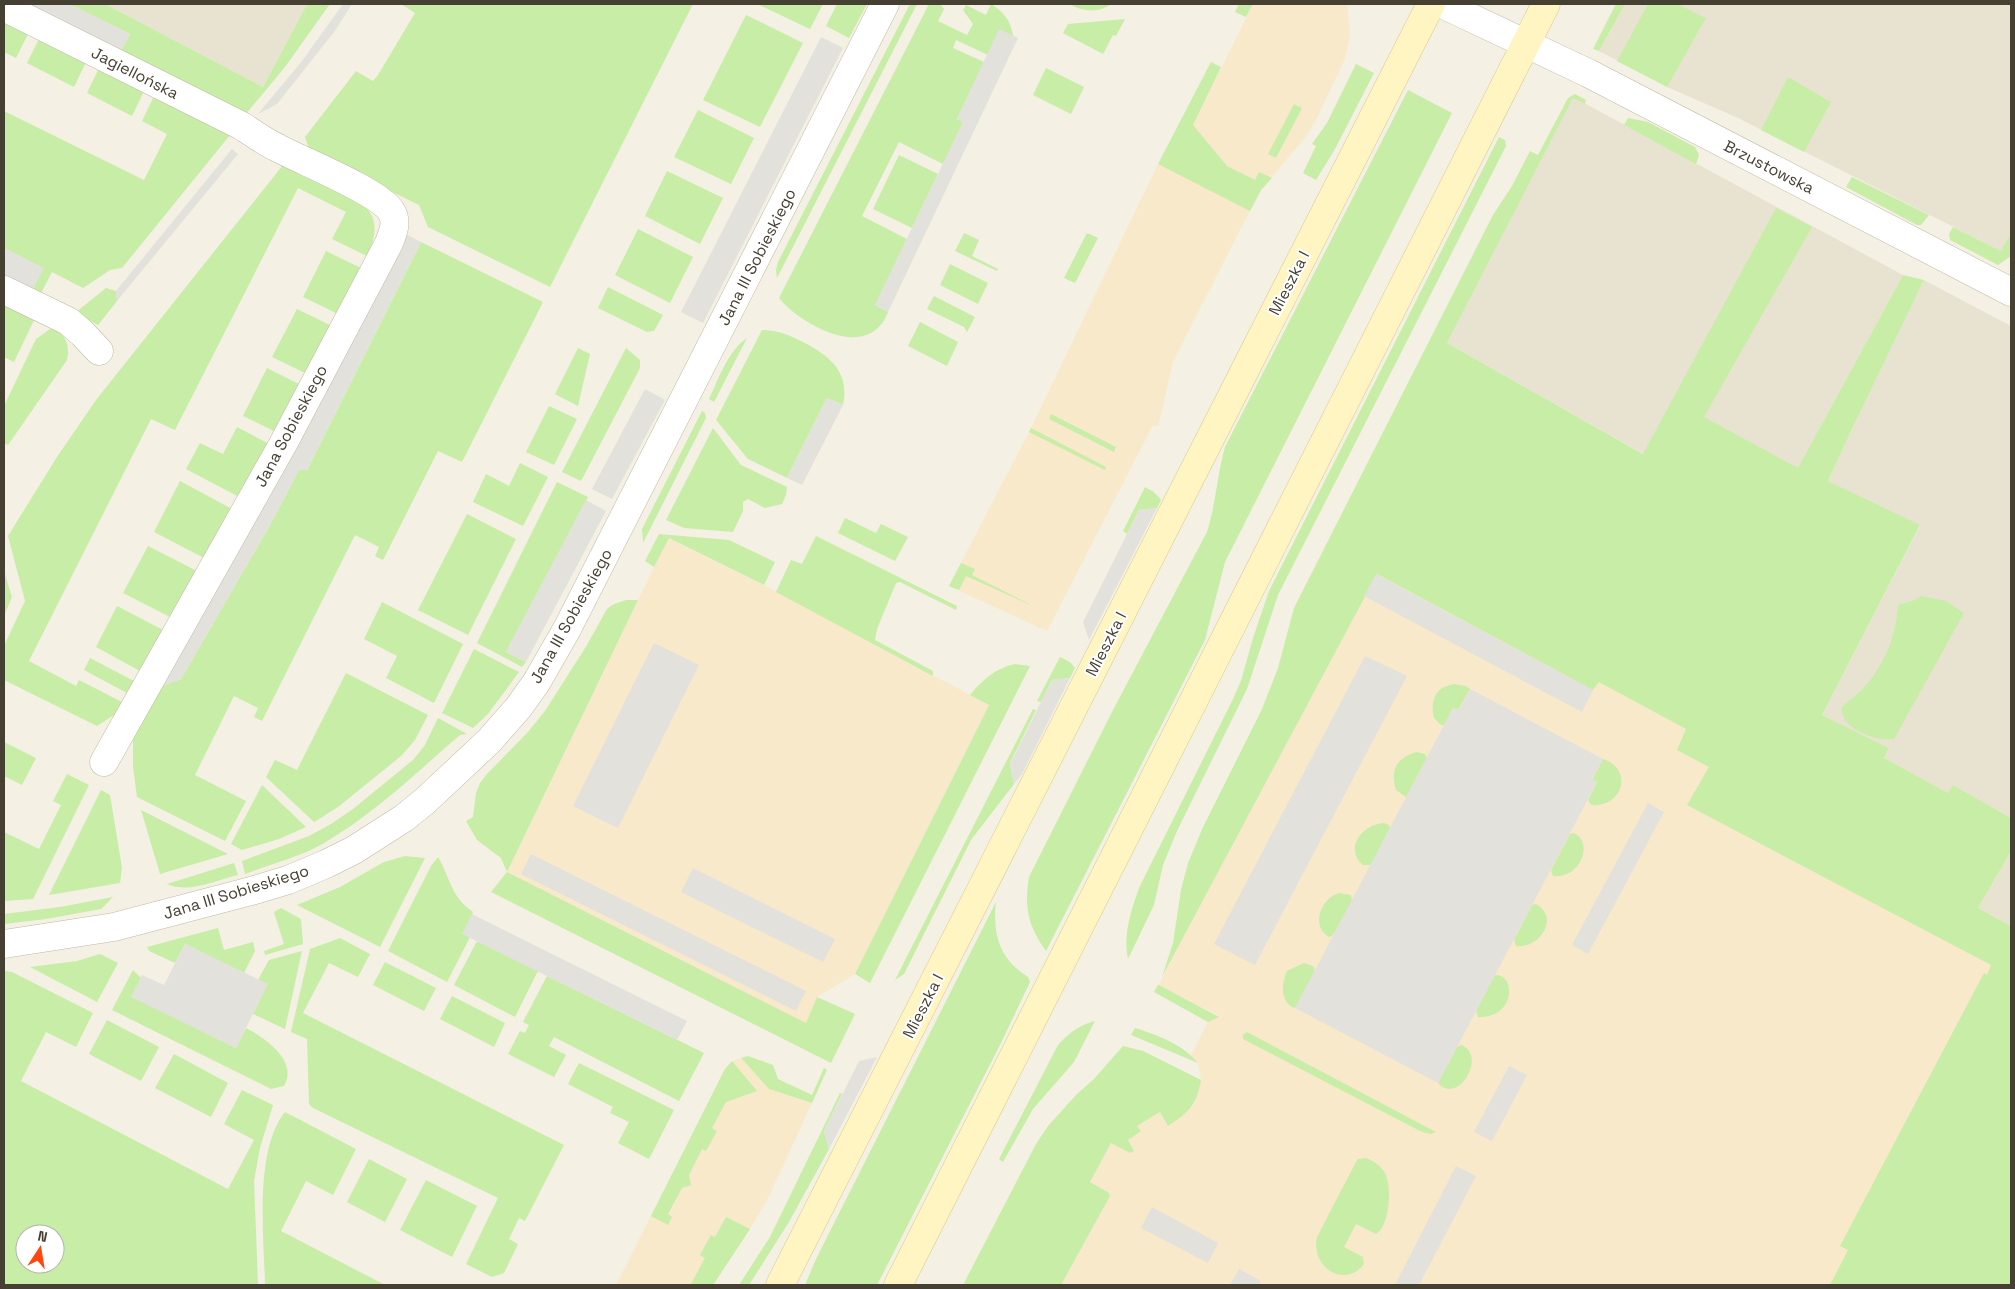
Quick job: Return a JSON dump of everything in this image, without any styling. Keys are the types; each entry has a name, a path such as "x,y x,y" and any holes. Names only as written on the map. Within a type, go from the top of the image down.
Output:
{"street":[{"name":"Jana III Sobieskiego","path":"4,944 114,927 251,891 288,880 326,864 404,818 425,801 491,738 518,708 536,683 567,629 885,4"},
{"name":"Mieszka I","path":"780,1285 1431,4"},
{"name":"Brzustowska","path":"1442,4 1588,73 2011,292"},
{"path":"898,1285 1546,4"},
{"name":"Jagiellońska","path":"4,7 242,126 265,141"},
{"name":"Jana Sobieskiego","path":"104,762 283,444 388,243 395,220 391,210 374,196 265,141"},
{"path":"4,290 68,321 99,351"}],"shaded area":[{"path":"21,4 69,4 130,34 120,53"},
{"path":"105,4 307,4 263,87"},
{"path":"343,4 352,4 334,32 277,104 258,114 302,61"},
{"path":"1253,4 1347,4 1350,35 1345,59 1315,122 1306,136 1261,190 1244,222 1173,362 1158,426 1153,425 1047,631 949,586 1031,428 1158,164 1170,170"},
{"path":"1625,4 2011,4 2011,256 1738,118 1667,87 1599,51"},
{"path":"999,29 1018,38 888,312 875,305 963,122 957,119"},
{"path":"821,37 843,48 703,323 681,312"},
{"path":"1573,97 1903,275 1699,651 1644,454 1447,343"},
{"path":"232,149 238,154 117,301 116,291"},
{"path":"404,233 421,242 307,470 299,470 270,525 181,679 162,686"},
{"path":"4,248 44,268 32,291 4,276"},
{"path":"1924,280 2011,326 2011,818 1953,785 1948,794 1884,758 1889,748 1822,715 1920,526 1828,481"},
{"path":"645,389 665,400 612,499 592,489"},
{"path":"827,398 843,405 802,485 787,478"},
{"path":"1401,491 1822,715 1889,748 1884,758 1948,793 1953,785 2011,818 2011,851 1978,908 2011,926 1883,1285 1061,1285 1110,1196 1109,1193 1090,1182 1111,1143 1130,1153 1134,1151 1128,1140 1137,1126 1160,1112 1167,1125 1187,1112 1194,1104 1201,1080 1198,1063 1191,1055 1208,1022 1219,1016 1159,985"},
{"path":"586,500 606,511 526,662 506,652"},
{"path":"1157,508 1089,640 1083,622 1139,510"},
{"path":"668,538 787,597 989,705 855,974 817,997 806,1023 507,872"},
{"path":"1376,574 1593,690 1582,712 1364,596"},
{"path":"654,643 699,665 618,828 573,806"},
{"path":"1365,656 1407,676 1255,965 1214,944"},
{"path":"1070,678 1022,774 1014,784 1010,764 1052,680"},
{"path":"1470,689 1603,759 1592,779 1597,782 1438,1083 1295,1008 1453,708 1459,710"},
{"path":"1648,803 1664,812 1588,954 1572,945"},
{"path":"2011,851 2011,926 1978,908"},
{"path":"531,854 806,991 796,1011 521,874"},
{"path":"693,868 835,939 823,962 681,892"},
{"path":"472,914 687,1021 677,1040 462,934"},
{"path":"185,944 268,984 236,1048 131,997 142,975 164,985"},
{"path":"877,1057 829,1149 824,1131 859,1061"},
{"path":"741,1058 769,1089 812,1103 768,1198 713,1285 616,1285 725,1069 735,1060"},
{"path":"1509,1066 1527,1075 1492,1141 1474,1132"},
{"path":"1456,1166 1476,1176 1419,1285 1395,1285"},
{"path":"1152,1207 1218,1243 1208,1263 1141,1228"},
{"path":"1239,1269 1261,1281 1259,1285 1230,1285"}],"green space":[{"path":"69,4 105,4 263,87 307,4 330,4 285,67 245,115 120,53 130,34"},
{"path":"401,4 693,4 550,287 428,227 419,205 314,154 309,149 305,137 356,71 373,81 378,75 415,13"},
{"path":"757,4 823,4 810,29"},
{"path":"837,4 867,4 849,38 826,26"},
{"path":"910,4 917,4 777,278 778,262"},
{"path":"929,4 940,4 944,9 938,21 967,35 973,24 963,10 966,5 986,15 991,4 1006,17 1011,26 1013,36 999,30 988,55 956,40 953,48 984,62 957,119 963,122 943,164 899,142 862,216 907,239 875,305 888,312 879,327 866,335 851,337 835,334 818,328 803,319 779,298"},
{"path":"1069,4 1111,4 1101,9 1090,10"},
{"path":"1239,4 1253,4 1246,17 1235,12"},
{"path":"1616,4 1625,4 1599,51 1593,49"},
{"path":"1648,4 1677,4 1706,18 1667,87 1617,61"},
{"path":"746,15 803,43 760,127 703,100"},
{"path":"4,19 29,32 16,58 4,52"},
{"path":"1125,19 1116,36 1113,35 1103,54 1063,33 1068,24"},
{"path":"40,37 87,60 74,87 27,63"},
{"path":"1211,62 1221,67 1193,125 1227,166 1255,180 1259,172 1272,178 1261,190 1250,211 1158,164"},
{"path":"1356,64 1374,73 1335,149 1316,180 1303,173 1316,146 1312,144 1327,123"},
{"path":"100,66 145,89 132,116 87,93"},
{"path":"1046,68 1084,87 1071,114 1033,95"},
{"path":"1788,77 1831,102 1804,152 1761,130"},
{"path":"1408,90 1452,113 1225,562 1205,640 1046,951 1031,925 1027,907 1029,877 1113,710 1207,532 1225,447"},
{"path":"155,94 230,135 122,268 110,270 83,288 52,272 40,295 32,291 43,268 4,248 4,111 144,180 167,134 142,121"},
{"path":"1575,94 1586,100 1585,104 1573,98 1447,343 1643,454 1776,208 1812,227 1704,417 1798,468 1903,275 1924,280 1828,481 1920,525 1822,715 1889,748 1884,758 1948,793 1953,785 2011,818 2011,851 1978,908 2011,926 2011,1285 1830,1285 1848,1250 1840,1246 1984,973 1987,975 1991,965 1687,805 1709,767 1677,750 1686,729 1599,682 1593,690 1377,574 1162,977 1173,943 1181,890 1188,863 1203,827 1262,709 1278,668 1294,608 1493,215 1512,186 1530,151 1538,155 1568,98"},
{"path":"1294,104 1302,108 1276,158 1268,154"},
{"path":"698,110 754,138 731,184 674,157"},
{"path":"1628,118 1648,122 1695,147 1699,155 1696,164 1624,125"},
{"path":"1499,137 1505,140 1506,146 1278,595 1247,689 1177,831 1163,865 1154,905 1128,959 1127,932 1139,888 1241,681 1269,591"},
{"path":"899,155 938,174 912,228 873,209"},
{"path":"283,165 342,192 362,204 369,211 373,220 375,230 373,242 367,256 332,239 346,212 298,188 175,430 151,419 29,661 76,686 79,680 122,702 114,715 97,726 4,680 4,646 25,601 8,536 57,457 96,400"},
{"path":"667,171 723,198 700,244 645,216"},
{"path":"1852,177 1929,215 1921,225 1917,225 1846,187"},
{"path":"1953,227 2001,251 2011,234 2011,256 1998,265 1950,240 1949,234"},
{"path":"638,229 693,257 670,303 615,275"},
{"path":"964,233 979,240 972,256 998,269 997,271 955,251"},
{"path":"1087,233 1098,238 1075,283 1064,278"},
{"path":"421,242 543,302 462,462 438,451 383,560 375,556 379,547 355,535 262,721 254,717 258,708 234,696 195,775 246,801 225,841 137,797 133,767 133,741 136,732 162,686 181,679 270,525 299,470 307,470"},
{"path":"326,251 361,268 338,314 303,297"},
{"path":"950,264 988,283 978,304 940,285"},
{"path":"608,287 663,315 654,331 647,332 598,308"},
{"path":"106,288 116,291 117,301 98,325 75,313"},
{"path":"934,296 975,317 967,332 964,327 927,309"},
{"path":"4,303 35,318 14,362 4,357"},
{"path":"297,309 332,326 307,374 272,357"},
{"path":"920,322 958,342 947,366 908,346"},
{"path":"53,327 61,333 66,341 68,350 67,360 8,445 4,443 4,406 36,339"},
{"path":"762,330 788,335 813,347 836,366 844,383 843,405 827,398 787,478 748,459 716,420"},
{"path":"747,338 714,402 709,399 724,366 734,351"},
{"path":"578,348 590,354 578,406 555,394"},
{"path":"626,348 640,360 640,368 581,481 562,472"},
{"path":"267,368 301,385 276,432 243,416"},
{"path":"549,406 577,419 554,465 526,452"},
{"path":"702,411 705,413 706,418 643,543 642,529"},
{"path":"1051,414 1116,447 1114,452 1049,419"},
{"path":"237,427 269,444 239,497 186,469 200,443 223,454"},
{"path":"713,428 741,465 787,487 782,504 765,508 748,499 743,502 743,511 733,532 684,528 666,520"},
{"path":"1031,428 1106,467 1105,470 1029,432"},
{"path":"520,463 548,477 523,526 473,502 486,474 509,486"},
{"path":"180,481 232,509 204,558 154,532"},
{"path":"557,482 588,497 506,652 526,662 522,667 477,643"},
{"path":"1145,487 1154,492 1161,500 1157,508 1139,510 1127,534 1123,531"},
{"path":"467,514 516,539 468,635 418,610"},
{"path":"845,518 876,533 881,524 908,537 895,561 838,533"},
{"path":"659,534 729,540 775,562 764,585 669,538 654,567 645,561"},
{"path":"816,536 957,606 956,610 900,582 896,583 877,629 875,640 933,671 933,676 776,592 791,560 802,564"},
{"path":"148,546 197,571 170,617 123,593"},
{"path":"961,563 975,569 972,575 1035,607 966,576 959,590 949,586"},
{"path":"4,571 12,597 4,616"},
{"path":"1921,596 1946,601 1964,613 1894,739 1881,739 1867,735 1849,725 1844,719 1841,708 1864,687 1879,667 1889,647 1898,605 1915,600"},
{"path":"626,600 638,600 507,872 501,858 477,840 466,821 473,817 476,793 480,783 545,711 587,645 607,609"},
{"path":"382,602 463,644 434,703 386,678 397,656 364,639"},
{"path":"117,606 163,630 140,671 96,647"},
{"path":"474,649 519,672 488,714 473,728 442,713"},
{"path":"1060,657 1070,662 1075,668 1070,678 1052,680 1041,702 1037,701"},
{"path":"90,658 134,681 127,693 84,670"},
{"path":"1015,664 1030,666 870,983 855,974 989,705 970,695 990,675 1002,668"},
{"path":"346,673 428,715 415,740 401,756 338,807 314,822 266,777 275,760 297,770"},
{"path":"1454,684 1466,686 1470,689 1458,710 1453,708 1444,725 1441,725 1434,718 1433,706 1435,696 1442,688"},
{"path":"1033,709 1036,710 1010,763 1014,784 971,840 904,974 895,980"},
{"path":"438,718 467,734 460,735 395,792 342,832 305,852 245,874 242,861 309,836 353,809 413,760 425,745"},
{"path":"4,742 36,758 22,785 4,776"},
{"path":"1416,752 1425,754 1427,758 1406,797 1396,790 1394,771 1399,762"},
{"path":"1603,759 1613,764 1619,771 1621,787 1611,800 1602,804 1591,805 1588,800 1597,782 1592,780"},
{"path":"67,774 89,785 33,899 4,901 4,832 39,849 61,805 53,801"},
{"path":"262,785 306,827 279,839 242,850 231,844"},
{"path":"101,790 110,795 122,868 120,883 49,895"},
{"path":"141,810 228,854 160,874"},
{"path":"1384,823 1389,825 1390,828 1371,865 1363,865 1357,858 1355,851 1358,838 1369,828 1376,824"},
{"path":"1573,833 1583,843 1582,858 1578,866 1571,872 1553,876 1551,870 1570,834"},
{"path":"405,856 425,858 380,947 297,905 340,887 384,862"},
{"path":"438,857 455,893 465,906 473,912 463,934 470,937 447,982 388,951 431,866"},
{"path":"234,863 238,875 193,887 175,887 167,884"},
{"path":"507,872 806,1023 817,997 855,1014 831,1063 491,892"},
{"path":"1339,893 1351,895 1352,901 1333,935 1329,937 1320,926 1320,913 1327,900"},
{"path":"113,897 101,909 4,924 4,914 60,907"},
{"path":"996,902 995,925 1000,945 1011,963 1028,977 1030,982 1002,1041 877,1285 805,1285 816,1259"},
{"path":"1536,904 1543,910 1546,916 1547,924 1544,931 1533,943 1525,946 1516,946 1514,940 1532,905"},
{"path":"281,908 301,919 303,944 265,955 264,951 284,944 274,912"},
{"path":"218,928 224,950 253,942 255,951 244,973 185,944 175,963 149,951 147,947"},
{"path":"340,938 370,954 358,977 329,963 303,1013 564,1145 525,1221 519,1218 509,1239 518,1244 504,1273 492,1277 466,1264 498,1198 313,1108 309,1104 307,1039 291,1032 310,949"},
{"path":"477,941 538,971 515,1017 454,985"},
{"path":"302,951 285,1029 253,1014 267,985 258,980 269,960"},
{"path":"100,954 118,963 97,1002 30,967 77,961"},
{"path":"385,962 436,988 424,1011 373,985"},
{"path":"1304,963 1313,966 1315,971 1295,1008 1286,1002 1283,992 1284,981 1287,971"},
{"path":"133,970 141,978 132,996 236,1048 246,1028 262,1037 283,1059 287,1068 284,1086 271,1089 112,1010"},
{"path":"5,971 12,972 93,1013 76,1047 46,1032 21,1081 228,1189 254,1140 224,1124 242,1090 273,1105 260,1148 254,1181 258,1285 4,1285"},
{"path":"1495,975 1507,981 1509,996 1506,1004 1500,1011 1478,1017 1476,1011"},
{"path":"547,976 704,1053 679,1101 554,1037 549,1046 566,1055 554,1077 508,1054 520,1031 525,1033 529,1025 523,1022"},
{"path":"1158,985 1219,1017 1208,1022 1154,992"},
{"path":"452,996 505,1023 494,1047 440,1019"},
{"path":"107,1020 159,1047 141,1081 89,1054"},
{"path":"1095,1021 1074,1062 1033,1109 1003,1162 999,1159 1058,1045 1075,1030"},
{"path":"1135,1028 1177,1045 1198,1063 1131,1035"},
{"path":"1247,1032 1436,1132 1431,1134 1422,1132 1243,1039 1243,1035"},
{"path":"1461,1045 1469,1050 1472,1058 1471,1067 1461,1084 1454,1088 1446,1088 1438,1083 1457,1047"},
{"path":"1123,1046 1143,1051 1201,1080 1197,1096 1191,1107 1168,1126 1160,1112 1137,1126 1141,1131 1128,1140 1134,1151 1130,1153 1111,1143 1090,1182 1109,1193 1110,1196 1061,1285 963,1285 1036,1144 1048,1126"},
{"path":"174,1054 228,1083 211,1117 155,1088"},
{"path":"748,1056 773,1065 778,1079 812,1095 824,1068 827,1070 812,1103 769,1089 741,1058"},
{"path":"732,1061 757,1091 726,1102 712,1128 717,1131 706,1151 702,1149 689,1175 691,1185 682,1188 668,1214 672,1217 668,1225 651,1216 725,1069"},
{"path":"579,1063 674,1110 649,1159 618,1143 629,1122 610,1113 613,1107 568,1084"},
{"path":"840,1093 842,1094 824,1131 829,1149 789,1222 749,1285 739,1285 770,1237"},
{"path":"285,1112 356,1149 333,1195 306,1181 281,1231 385,1285 265,1285 263,1195 265,1171 275,1129"},
{"path":"1366,1158 1377,1164 1385,1173 1389,1187 1387,1215 1381,1230 1376,1234 1356,1224 1344,1247 1363,1257 1364,1264 1357,1271 1348,1275 1339,1275 1331,1272 1319,1258 1316,1248 1317,1237 1356,1162 1358,1159"},
{"path":"369,1159 407,1179 385,1222 347,1202"},
{"path":"426,1180 477,1206 452,1257 400,1230"},
{"path":"726,1217 750,1229 713,1285 688,1285 691,1284 705,1258 700,1255 711,1235 715,1237"}]}
